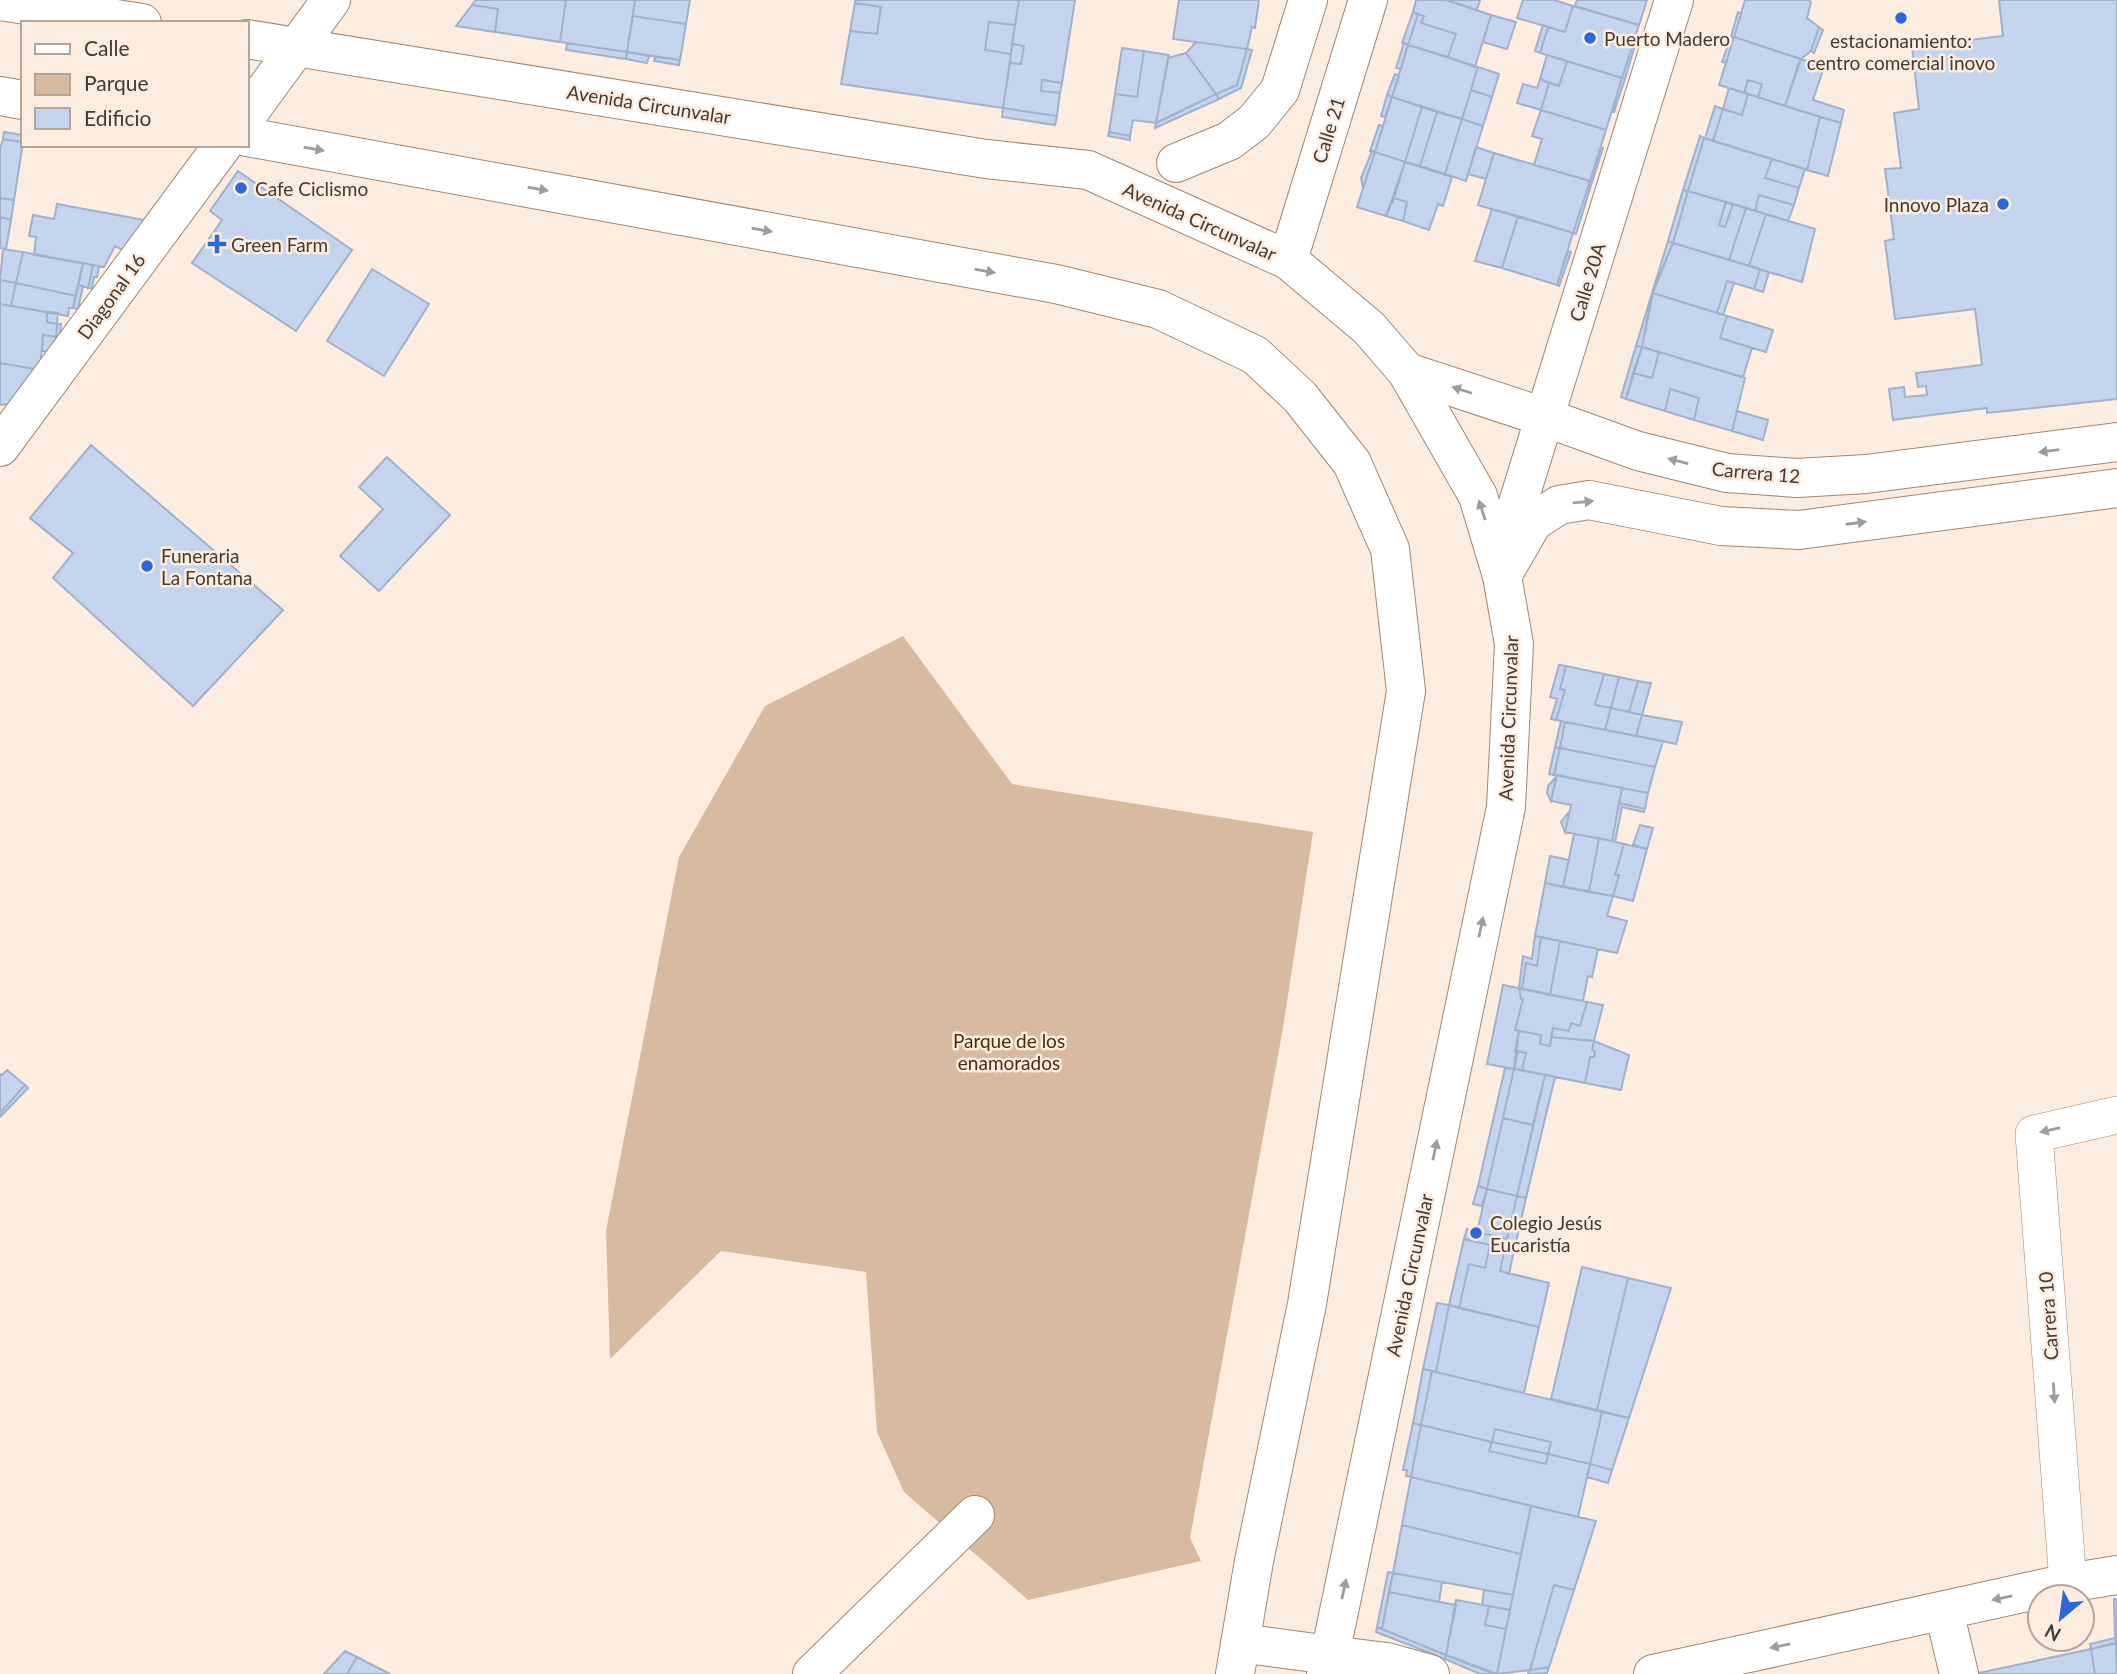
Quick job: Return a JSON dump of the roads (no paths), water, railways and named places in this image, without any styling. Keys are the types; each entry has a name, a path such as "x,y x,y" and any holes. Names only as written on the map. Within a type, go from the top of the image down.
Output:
{"main road":[{"path":"248,114 331,0"},
{"path":"1176,163 1229,141 1254,122 1280,89 1308,0"},
{"name":"Calle 21","path":"1288,260 1367,0"},
{"name":"Calle 20A","path":"1501,570 1544,416 1674,0"},
{"path":"0,1 129,21"},
{"name":"Avenida Circunvalar","path":"248,39 986,159 1088,170 1288,260 1368,328 1407,372 1478,496 1501,570 1514,645 1506,807 1328,1665"},
{"path":"0,96 21,100"},
{"path":"248,137 1056,284 1158,309 1255,355 1300,397 1352,463 1390,549 1406,691 1307,1304 1254,1561 1238,1658 1328,1665 1387,1662 1430,1674"},
{"name":"Diagonal 16","path":"0,447 222,147"},
{"name":"Carrera 12","path":"1407,372 1544,416 1638,450 1727,473 1797,478 1866,474 2117,442"},
{"path":"1797,478 1799,530"},
{"path":"1501,570 1533,522 1559,505 1589,500 1721,526 1799,530 2117,488"},
{"path":"813,1674 975,1515"},
{"path":"2068,1583 2117,1575"},
{"path":"1653,1674 2026,1592"},
{"path":"1944,1611 1959,1674"}],"street":[{"name":"Carrera 10","path":"2068,1583 2034,1134 2117,1115"}],"place":[{"name":"estacionamiento: centro comercial inovo","path":"1901,18"},
{"name":"Puerto Madero","path":"1590,38"},
{"name":"Cafe Ciclismo","path":"241,188"},
{"name":"Innovo Plaza","path":"2003,204"},
{"name":"Green Farm","path":"217,244"},
{"name":"Funeraria La Fontana","path":"147,566"},
{"name":"Colegio Jesús Eucaristía","path":"1476,1233"}],"park label":[{"name":"Parque de los enamorados","path":"1009,1051"}]}
